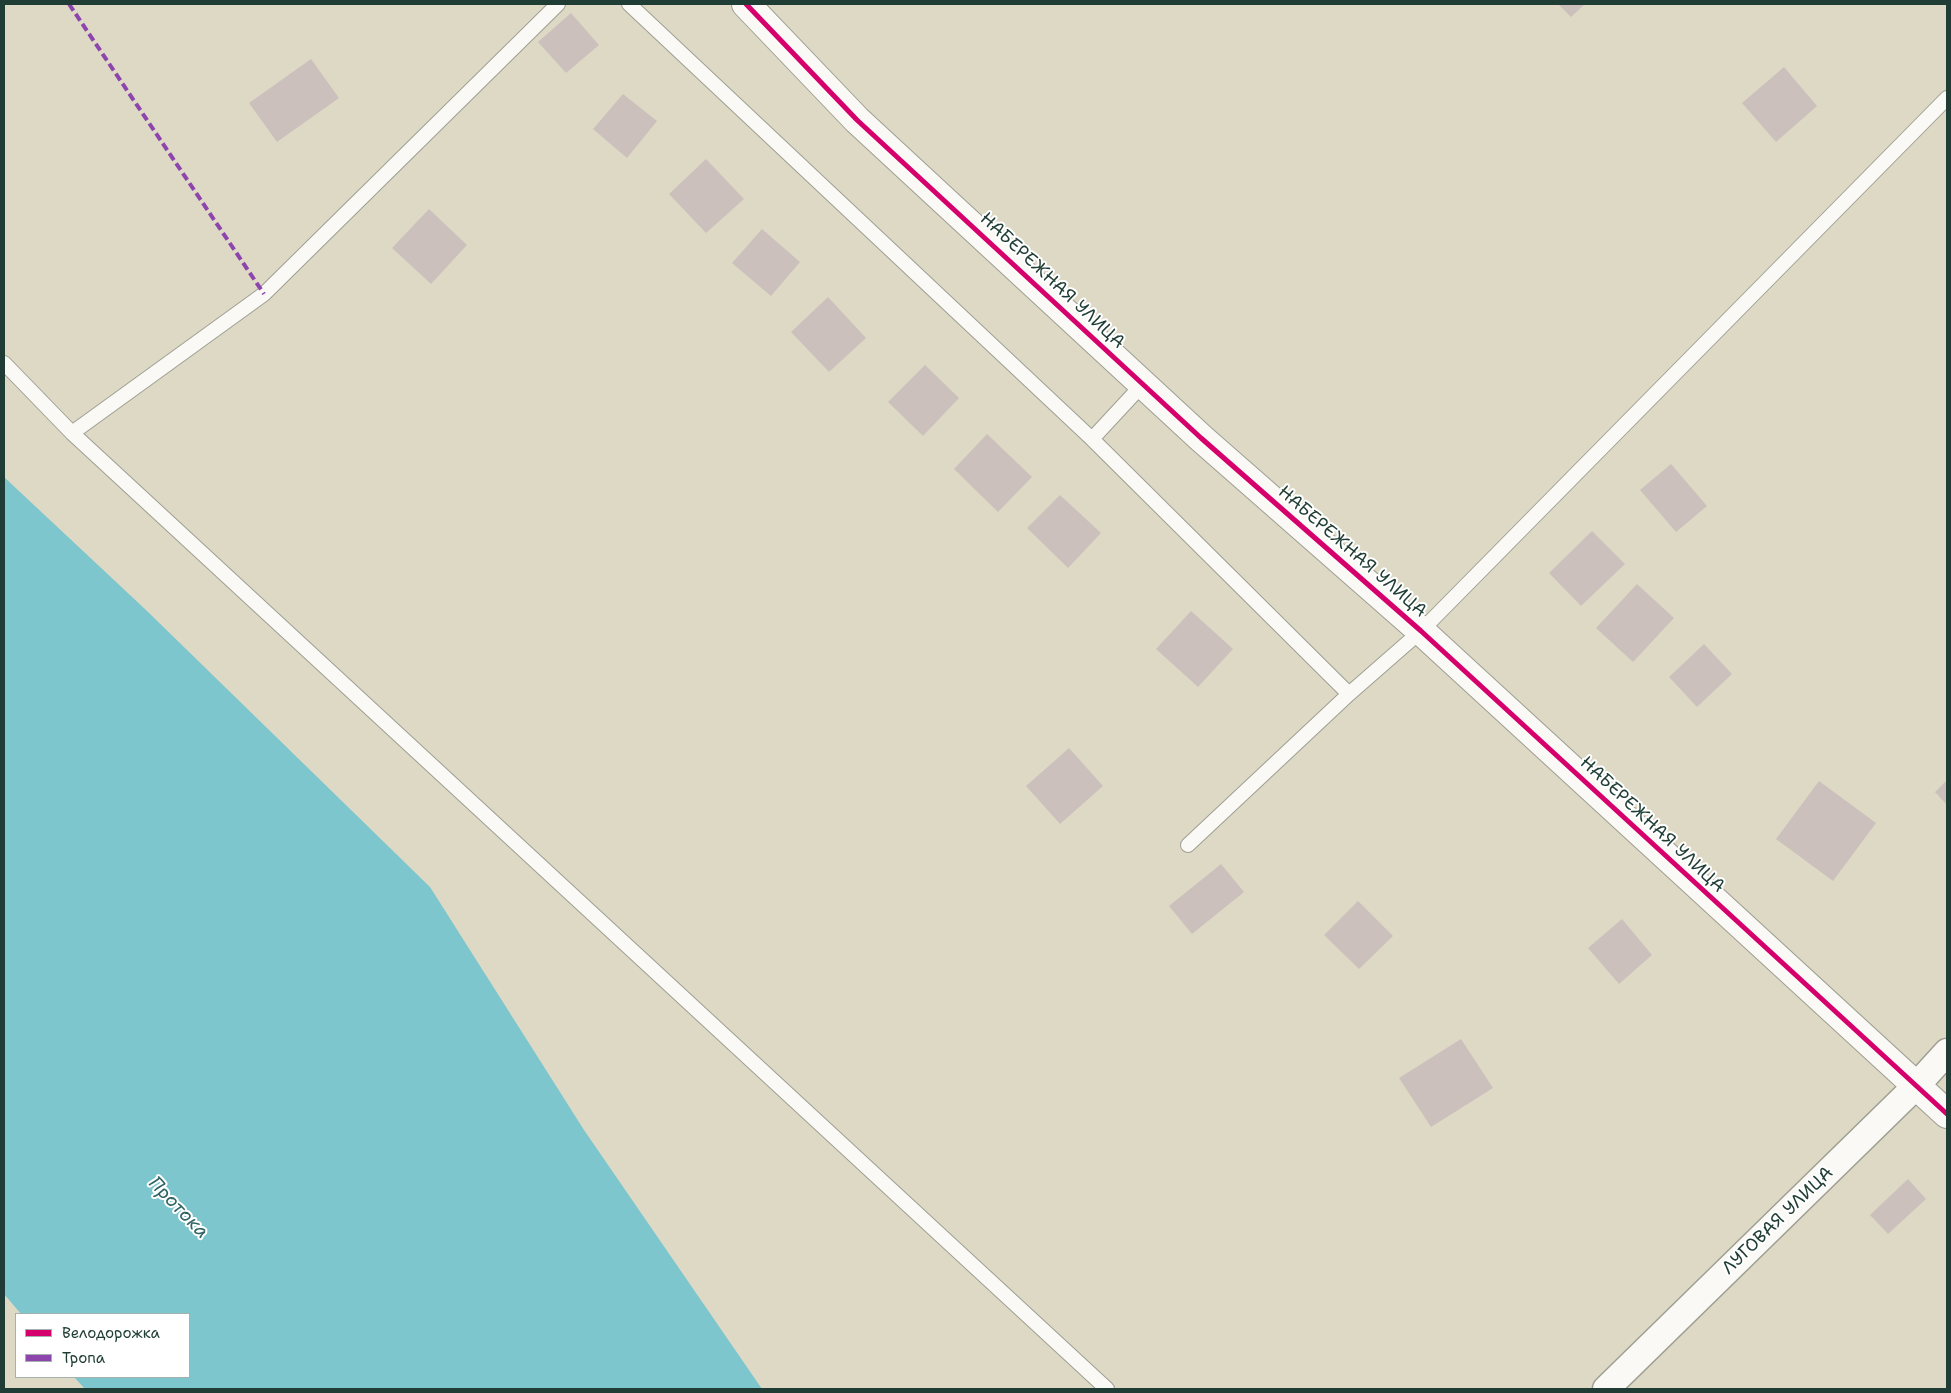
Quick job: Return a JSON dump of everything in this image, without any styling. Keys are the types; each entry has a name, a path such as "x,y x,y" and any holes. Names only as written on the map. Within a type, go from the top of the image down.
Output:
{"street":[{"name":"НАБЕРЕЖНАЯ УЛИЦА","path":"746,4 857,120 1143,384 1420,631 1947,1114"},
{"name":"ЛУГОВАЯ УЛИЦА","path":"1606,1389 1916,1086 1947,1052"}],"lane":[{"path":"72,433 264,294 558,4"},
{"path":"629,4 1092,439 1350,694"},
{"path":"1188,846 1420,631 1947,98"},
{"path":"4,363 72,433 1107,1389"},
{"path":"1092,439 1143,384"}],"water":[{"name":"Протока","path":"4,477 146,610 430,887 584,1130 762,1389 85,1389 75,1378 190,1378 190,1313 20,1313 4,1294"}],"building":[{"path":"1558,4 1585,4 1571,17"},
{"path":"571,13 599,45 566,73 538,42"},
{"path":"311,59 339,98 277,142 249,103"},
{"path":"1784,67 1817,106 1776,142 1742,103"},
{"path":"623,94 657,121 627,158 593,129"},
{"path":"706,159 744,199 706,233 669,194"},
{"path":"429,209 467,245 431,284 392,248"},
{"path":"762,229 800,262 771,296 732,263"},
{"path":"828,297 866,338 829,372 791,332"},
{"path":"925,365 959,398 923,436 888,402"},
{"path":"987,434 1032,477 998,512 954,469"},
{"path":"1671,464 1707,506 1676,532 1640,490"},
{"path":"1060,495 1101,533 1068,568 1027,528"},
{"path":"1592,531 1625,564 1581,606 1549,573"},
{"path":"1637,584 1674,618 1633,662 1596,628"},
{"path":"1191,611 1233,649 1198,687 1156,649"},
{"path":"1704,644 1732,674 1697,707 1669,677"},
{"path":"1069,748 1103,786 1060,824 1026,786"},
{"path":"1947,780 1947,805 1935,792"},
{"path":"1819,781 1876,823 1833,881 1776,839"},
{"path":"1221,864 1244,892 1192,934 1169,906"},
{"path":"1358,901 1393,936 1359,969 1324,935"},
{"path":"1622,919 1652,955 1619,984 1588,948"},
{"path":"1461,1039 1493,1088 1431,1127 1399,1078"},
{"path":"1908,1179 1926,1199 1888,1234 1870,1215"}],"marked path":[{"path":"69,4 264,294"}],"cycle path":[{"path":"746,4 857,120 1201,438 1421,631 1947,1114"}]}
